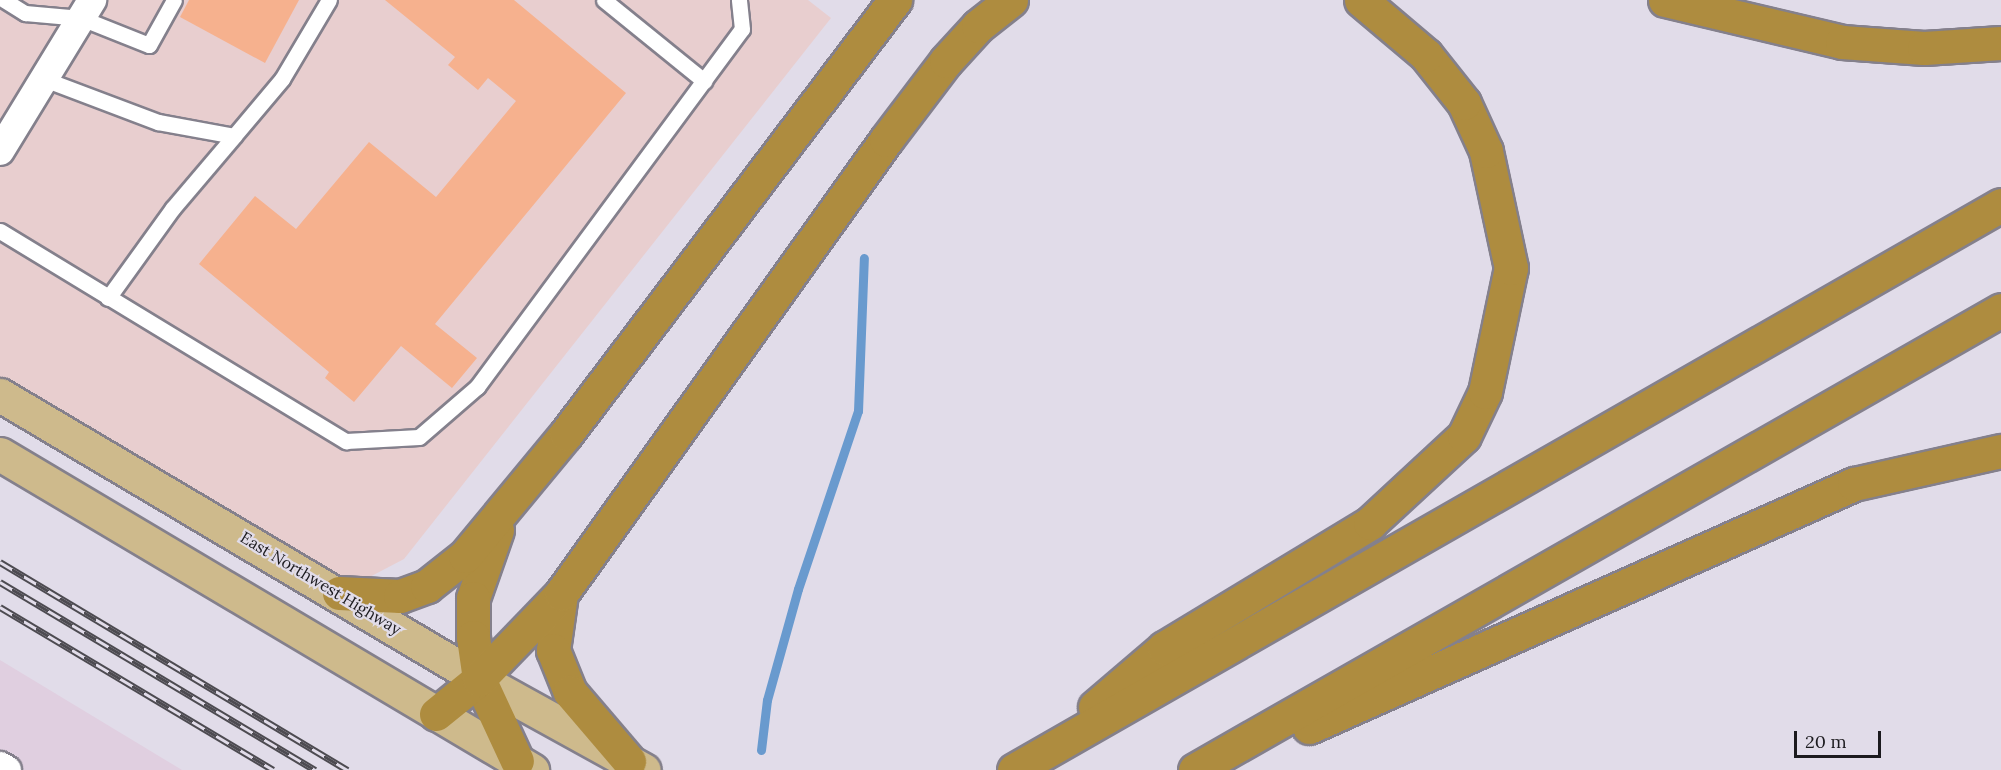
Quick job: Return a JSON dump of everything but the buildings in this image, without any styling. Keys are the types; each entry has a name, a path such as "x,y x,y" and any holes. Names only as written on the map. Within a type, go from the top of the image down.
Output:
{"highway":[{"path":"339,592 400,596 427,586 465,556 506,509 895,0"},
{"path":"436,714 479,679 561,594 886,140 946,61 978,26 1011,0"},
{"path":"1025,764 1164,648 1370,523 1464,436 1485,392 1511,268 1486,151 1464,103 1426,56 1361,0"},
{"path":"1665,0 1842,42 1924,48 2001,43"},
{"path":"1025,764 2001,205"},
{"path":"1195,770 2001,310"},
{"path":"1211,770 1854,484 2001,451"},
{"path":"506,509 473,598 479,679 524,765"},
{"path":"561,594 553,650 566,683 636,765"}],"main road":[{"name":"East Northwest Highway","path":"0,395 339,592 479,679 636,765"},
{"path":"0,454 524,765"}],"street":[{"path":"0,151 87,9"},
{"path":"0,766 7,770"}],"lane":[{"path":"4,0 24,6 87,9 149,45 174,0"},
{"path":"108,297 173,208 282,79 329,0"},
{"path":"604,0 704,81"},
{"path":"0,231 346,441 419,436 477,387 704,81 742,29 739,0"},
{"path":"44,79 158,122 234,136"}],"shaded area":[{"path":"0,0 808,0 831,18 404,559 339,593 0,395"},
{"path":"0,660 182,770 0,770"}],"waterway":[{"path":"761,750 767,700 798,589 858,411 864,258"}],"railway":[{"path":"0,562 347,770"},
{"path":"0,582 315,770"},
{"path":"0,607 273,770"}]}
